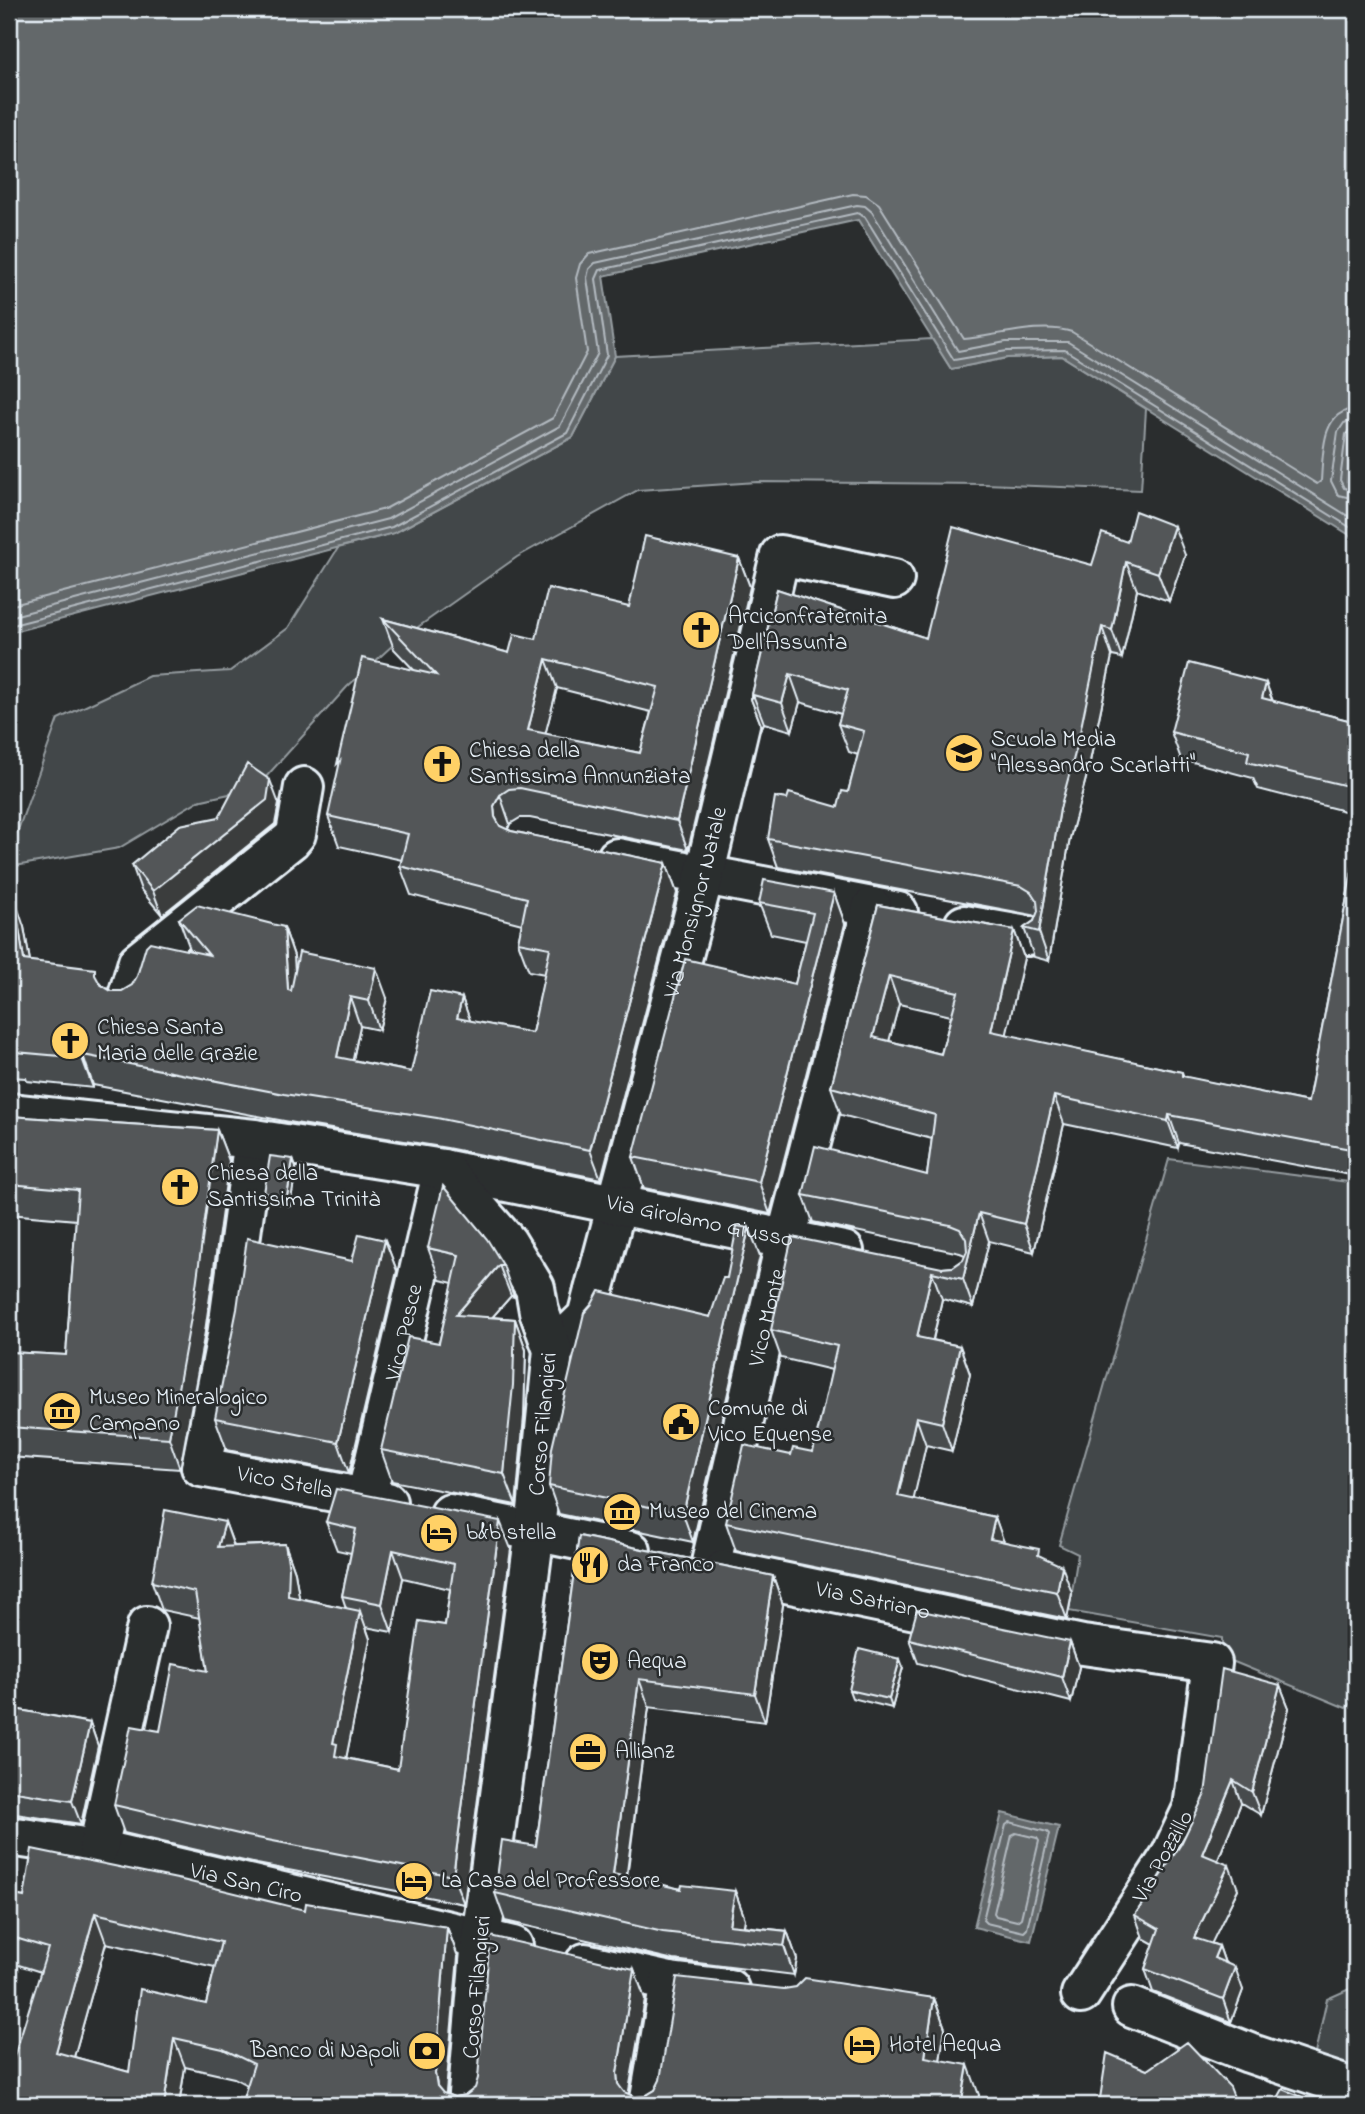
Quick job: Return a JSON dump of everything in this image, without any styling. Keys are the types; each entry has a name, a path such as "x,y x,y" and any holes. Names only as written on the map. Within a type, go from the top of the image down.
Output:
{"street":[{"name":"Via Monsignor Natale","path":"554,1350 587,1317 704,876 780,555 894,579"},
{"path":"127,999 138,962 292,840 296,834 304,787"},
{"path":"589,852 1027,936"},
{"name":"Vico Monte","path":"687,1562 786,1239 872,908"},
{"path":"9,1113 254,1139 443,1169"},
{"name":"Vico Stella","path":"254,1139 228,1336 201,1467 535,1531"},
{"name":"Via Girolamo Giusso","path":"443,1169 877,1258"},
{"name":"Corso Filangieri","path":"443,1169 507,1242 535,1288 539,1311 554,1350 535,1531 481,1939 467,2105"},
{"name":"Vico Pesce","path":"366,1497 443,1169"},
{"name":"Via Satriano","path":"535,1531 881,1599 1083,1645 1212,1663"},
{"path":"97,1849 147,1626"},
{"name":"Via Pozzillo","path":"1081,1994 1171,1855 1192,1808 1212,1663"},
{"name":"Via San Ciro","path":"9,1836 97,1849 670,1982 759,1992"},
{"path":"649,2105 670,1982"},
{"path":"1132,2007 1249,2053 1345,2085 1356,2086"}],"shaded area":[{"path":"932,339 951,369 1007,358 1062,356 1146,409 1141,490 984,484 757,482 638,490 517,557 394,644 347,687 256,788 198,801 119,848 9,867 9,855 58,719 149,676 230,671 288,628 338,548 394,533 573,437 615,356"},
{"path":"1169,1159 1356,1183 1356,1697 1346,1708 1222,1657 1222,1638 1069,1611 1078,1554 1059,1545"},
{"path":"1356,1986 1356,2069 1312,2067 1327,1999"}],"water":[{"path":"9,9 1356,9 1356,410 1347,482 1356,483 1356,539 1062,356 1007,358 951,369 858,220 603,276 615,356 573,437 394,533 9,633"},
{"path":"1002,1813 1059,1827 1031,1941 974,1927"}],"building":[{"path":"1135,511 1174,526 1158,573 1126,562 1112,630 1102,627 1078,742 1060,809 1039,932 1024,928 1034,921 1038,911 1037,901 1031,892 1021,886 768,839 775,797 787,799 789,793 838,807 842,791 848,792 864,731 838,724 848,690 790,674 782,703 753,695 751,699 777,589 926,638 953,527 1092,565 1102,533 1127,542"},
{"path":"645,536 739,558 677,821 520,788 509,789 500,795 494,806 495,817 500,826 511,831 666,863 590,1150 437,1118 284,1094 83,1055 82,1058 16,1052 17,1049 9,1049 9,898 14,897 24,960 95,969 100,984 111,991 122,991 132,985 146,946 150,942 209,955 179,919 197,905 284,927 288,990 291,991 299,952 376,968 369,1001 350,997 337,1057 411,1072 430,991 462,998 457,1018 532,1033 550,948 518,942 527,898 400,866 408,834 328,816 340,761 337,764 362,658 436,675 383,619 509,653 514,634 536,639 548,588 629,607","holes":["546,659 658,687 640,753 528,730"]},
{"path":"1189,663 1266,683 1262,698 1356,722 1356,788 1247,762 1249,752 1171,732"},
{"path":"247,764 270,780 267,800 153,891 132,865 180,825 219,817"},
{"path":"1356,850 1356,1150 1169,1115 1168,1121 1054,1096 1024,1224 979,1213 963,1279 932,1272 917,1337 960,1346 942,1423 916,1417 898,1496 995,1517 990,1539 1039,1549 1038,1555 1062,1566 1057,1592 726,1523 744,1445 791,1455 793,1448 813,1452 837,1346 771,1330 792,1237 942,1268 953,1267 963,1260 967,1251 966,1239 960,1229 950,1225 803,1195 815,1146 927,1175 935,1115 831,1087 878,905 1014,930 991,1031 1182,1072 1182,1076 1308,1102","holes":["889,976 958,992 941,1054 873,1037"]},
{"path":"764,880 834,893 759,1182 633,1157 685,959 795,984 813,913 759,903"},
{"path":"9,1116 217,1130 194,1301 169,1438 9,1427 9,1352 66,1355 78,1190 9,1184"},
{"path":"270,1156 293,1159 287,1197 264,1193"},
{"path":"443,1186 487,1239 503,1265 499,1265 456,1315 515,1319 513,1385 504,1474 381,1450 408,1337 439,1343 459,1255 428,1248"},
{"path":"737,1226 749,1228 683,1514 549,1486 552,1448 584,1313 599,1291 710,1317 723,1278 727,1278"},
{"path":"359,1234 385,1240 338,1442 215,1418 237,1309 247,1238 352,1261"},
{"path":"336,1489 500,1521 453,1876 247,1836 114,1805 131,1726 160,1731 173,1664 208,1671 195,1592 152,1582 165,1510 225,1522 218,1547 285,1544 289,1568 288,1596 360,1611 333,1743 337,1744 335,1756 398,1769 419,1621 445,1625 454,1564 393,1550 382,1604 342,1596 356,1529 326,1522"},
{"path":"579,1536 773,1576 755,1694 639,1679 613,1874 681,1889 682,1885 735,1891 729,1925 787,1931 784,1946 663,1932 495,1893 502,1840 536,1846"},
{"path":"917,1610 1070,1642 1062,1677 909,1639"},
{"path":"859,1649 900,1659 889,1699 849,1690"},
{"path":"1222,1669 1280,1685 1252,1792 1233,1780 1202,1854 1229,1865 1194,1938 1219,1946 1214,1958 1235,1967 1223,1999 1145,1969 1159,1929 1135,1915 1181,1844 1205,1794"},
{"path":"9,1708 90,1723 72,1801 9,1791"},
{"path":"32,1849 182,1880 305,1910 306,1903 447,1927 435,2074 437,2086 443,2093 454,2097 466,2095 475,2088 478,2078 490,1936 634,1969 617,2073 618,2084 624,2092 635,2097 645,2096 655,2090 660,2080 677,1977 784,1989 796,1987 805,1978 934,1998 925,2057 968,2065 961,2105 241,2105 254,2064 223,2049 174,2038 164,2105 58,2105 38,2100 37,2105 9,2105 9,2073 48,1948 9,1936 9,1894 24,1897","holes":["95,1913 221,1942 206,2004 140,1989 129,2072 56,2052"]},
{"path":"1187,2042 1230,2087 1237,2105 1099,2105 1107,2053 1147,2070"},
{"path":"1283,2089 1321,2105 1274,2105"}],"place":[{"name":"Arciconfraternita Dell'Assunta","path":"701,630"},
{"name":"Scuola Media \"Alessandro Scarlatti\"","path":"964,753"},
{"name":"Chiesa della Santissima Annunziata","path":"442,764"},
{"name":"Chiesa Santa Maria delle Grazie","path":"70,1041"},
{"name":"Chiesa della Santissima Trinità","path":"180,1187"},
{"name":"Museo Mineralogico Campano","path":"62,1411"},
{"name":"Comune di Vico Equense","path":"681,1422"},
{"name":"Museo del Cinema","path":"622,1512"},
{"name":"b&b stella","path":"439,1533"},
{"name":"da Franco","path":"590,1565"},
{"name":"Aequa","path":"600,1662"},
{"name":"Allianz","path":"588,1752"},
{"name":"La Casa del Professore","path":"414,1881"},
{"name":"Hotel Aequa","path":"862,2045"},
{"name":"Banco di Napoli","path":"427,2051"}]}
